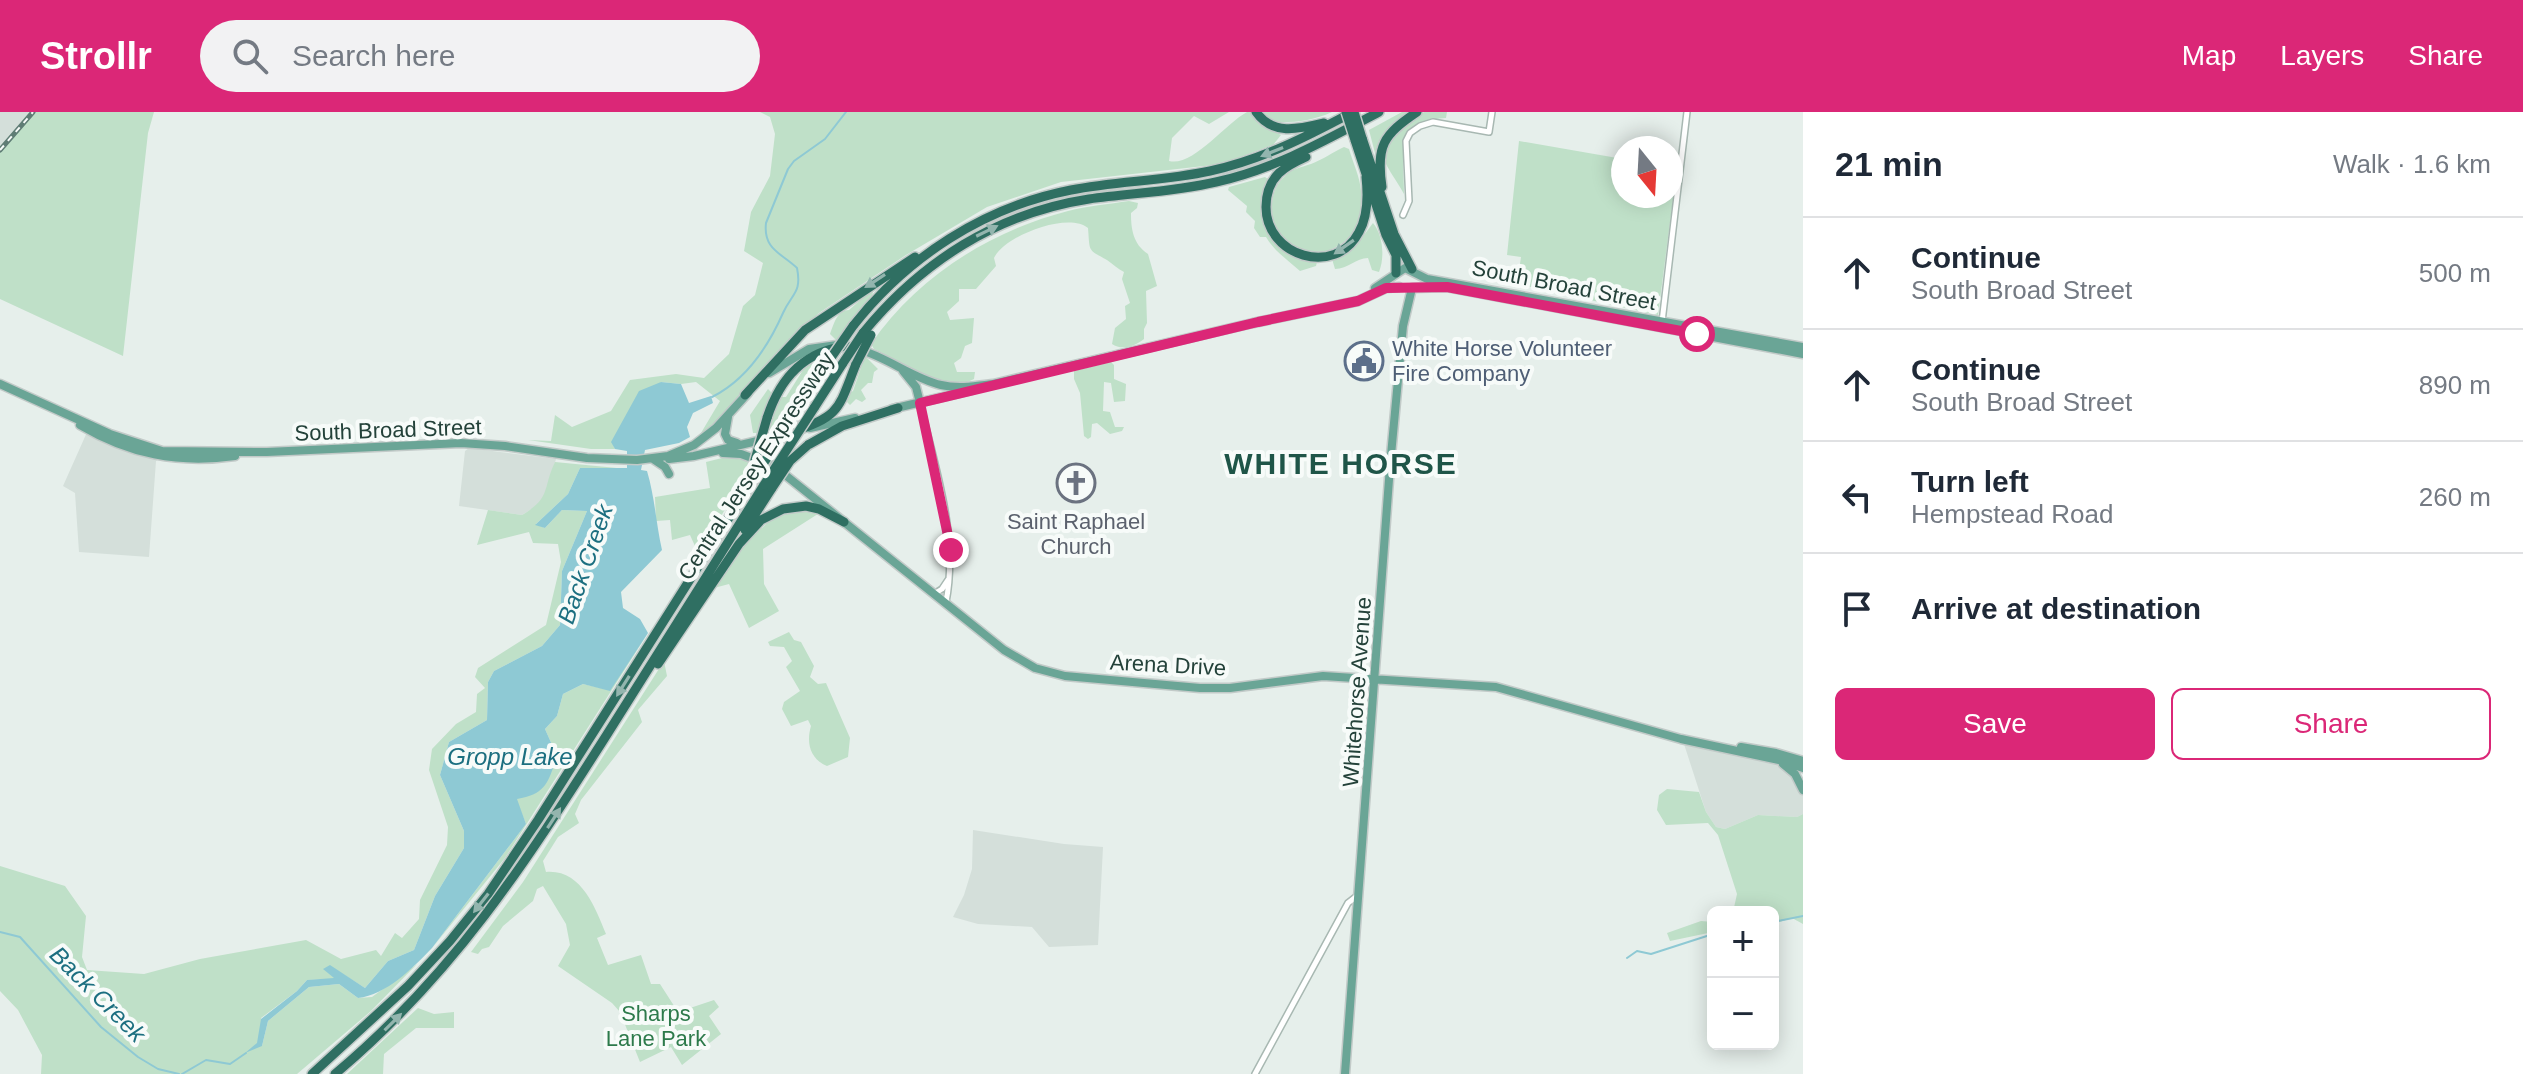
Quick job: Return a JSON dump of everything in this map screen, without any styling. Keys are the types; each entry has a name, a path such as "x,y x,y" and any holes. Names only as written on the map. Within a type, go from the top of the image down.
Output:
{"highway":[{"path":"1256,112 1265,122 1282,129 1306,127 1344,115 1359,139 1398,245 1413,270"},
{"path":"1353,112 1366,177 1396,255 1396,273"},
{"name":"Central Jersey Expressway","path":"312,1074 408,986 488,894 826,365 853,326 900,276 943,242 989,217 1035,199 1090,187 1232,166 1285,147 1353,112"},
{"name":"Central Jersey Expressway","path":"335,1074 418,996 489,914 525,864 768,486 843,363 903,289 958,247 1004,223 1055,206 1194,187 1256,171 1296,155 1379,112"},
{"path":"1366,177 1363,223 1356,237 1343,249 1323,257 1309,257 1290,250 1275,236 1267,218 1266,203 1268,190 1279,173 1386,112"},
{"path":"1387,214 1379,161 1381,149 1392,130 1417,112"},
{"path":"745,395 797,337 816,322 889,272 943,242"},
{"path":"792,432 817,424 834,413 842,402 867,334"},
{"path":"754,474 767,418 779,390 803,361 822,350 847,346"},
{"path":"630,698 668,650 720,571 768,486 790,461 808,445 842,426 898,408"},
{"path":"720,571 756,524 776,511 813,507 844,522"}],"main road":[{"path":"1405,268 1413,270 1417,280 1412,288 1400,288 1395,280 1396,273 1405,268"},
{"name":"South Broad Street","path":"1413,270 1427,279 1803,354"},
{"name":"South Broad Street","path":"0,384 105,436 162,451 267,452 461,443 505,446 574,457 678,458 1353,300 1396,273"},
{"name":"South Broad Street","path":"1412,288 1447,287 1803,347"},
{"name":"South Broad Street","path":"1353,300 1358,301 1386,288 1400,288"},
{"name":"Whitehorse Avenue","path":"1400,288 1405,312"},
{"name":"Whitehorse Avenue","path":"1345,1074 1390,466 1405,312 1412,288"},
{"name":"South Broad Street","path":"651,459 694,445 716,428 745,395 773,370 802,352 825,345 847,346 941,385 993,384"},
{"path":"893,363 913,381 920,403"},
{"path":"735,406 727,420 725,434 731,442 746,443"},
{"path":"779,436 767,441 764,451 774,466 788,477"},
{"path":"694,456 741,454 759,460 788,477"},
{"path":"651,459 665,467 669,474 670,467 678,458"},
{"name":"Arena Drive","path":"788,477 1014,657 1035,668 1065,676 1215,688 1304,677 1376,678 1509,690 1701,744 1771,758 1803,768"},
{"name":"Arena Drive","path":"1701,744 1755,748 1803,761"},
{"path":"1771,758 1791,770 1803,790"}],"street":[{"path":"1403,215 1409,201 1406,141 1410,133 1420,126 1437,122 1489,132 1492,112"},
{"path":"1662,324 1687,112"},
{"path":"920,403 951,540 951,576 946,604"},
{"path":"934,594 951,576"},
{"path":"1255,1074 1348,903 1358,896"}],"shaded area":[{"path":"0,112 29,112 0,151"},
{"path":"88,430 160,458 156,461 149,557 79,552 75,493 63,486"},
{"path":"469,448 556,459 546,494 537,506 522,515 459,506 465,451"},
{"path":"1684,744 1757,757 1785,768 1792,773 1803,791 1803,814 1797,817 1758,815 1725,829 1716,827 1706,812"},
{"path":"973,830 1103,847 1098,945 1049,947 1032,927 978,924 953,917 972,869"}],"green space":[{"path":"29,112 154,112 148,133 123,356 0,299 0,151"},
{"path":"760,112 1229,112 1209,124 1194,116 1172,138 1169,161 1188,158 1247,112 1251,112 1259,124 1281,135 1273,145 1222,164 1061,182 987,207 906,255 819,313 715,424 698,438 720,401 696,382 661,382 612,442 615,449 591,449 528,440 551,441 555,415 572,427 611,411 630,380 676,374 704,378 729,354 743,306 755,295 763,263 744,251 751,212 770,176 775,134 770,117"},
{"path":"1262,112 1332,112 1295,122 1272,122"},
{"path":"1402,112 1411,112 1379,141 1375,153 1369,130"},
{"path":"1424,112 1447,112 1446,118 1429,120 1409,133 1403,153 1404,194 1387,166 1386,150 1396,135"},
{"path":"1519,141 1611,157 1611,208 1672,208 1658,315 1517,284 1521,257 1507,255"},
{"path":"1344,147 1349,149 1359,180 1360,216 1350,235 1336,247 1318,252 1301,251 1285,242 1275,227 1272,205 1275,190 1290,172"},
{"path":"1265,177 1268,179 1263,199 1266,221 1288,247 1299,256 1317,262 1316,266 1300,271 1266,237 1260,237 1254,228 1255,221 1246,212 1247,206 1228,190 1229,187"},
{"path":"1129,201 1138,203 1131,213 1132,230 1139,246 1148,254 1157,286 1146,291 1147,323 1144,339 1137,344 1124,347 1112,344 1115,328 1126,319 1125,306 1130,303 1122,279 1124,272 1093,251 1088,228 1066,222 1037,228 1010,242 994,258 996,266 976,289 959,289 959,301 947,312 950,320 974,318 972,343 965,346 961,358 954,363 957,372 975,372 974,379 963,383 937,379 874,349 871,344 910,298 933,278 984,244 1068,211"},
{"path":"1373,223 1382,246 1379,272 1372,270 1368,258 1335,269 1332,259 1358,243"},
{"path":"874,288 872,296 838,342 830,334 836,318"},
{"path":"830,351 806,391 803,390 783,430 768,432 780,397 786,397 808,362"},
{"path":"865,356 878,369 874,372 872,383 861,390 866,399 862,402 856,399 850,405 847,402 849,393 853,391"},
{"path":"1111,362 1114,365 1114,379 1126,384 1125,401 1114,402 1111,383 1104,382 1103,411 1110,412 1115,427 1124,427 1122,431 1110,434 1097,423 1092,424 1088,439 1084,436 1080,393 1074,371"},
{"path":"768,389 773,394 760,433 753,433 750,415"},
{"path":"722,458 753,460 699,555 690,535 672,540 670,520 656,521 655,497 710,488 706,462"},
{"path":"555,462 627,469 580,468 568,494 536,524 545,528 562,510 587,511 562,571 560,625 542,646 494,671 488,682 487,720 449,742 440,775 464,831 464,848 435,896 414,950 388,961 365,988 330,966 324,969 336,979 307,980 261,1018 262,1046 268,1021 309,987 339,984 358,998 372,997 417,964 371,1011 297,1074 41,1074 42,1055 18,1010 0,991 0,866 65,886 86,916 82,957 87,970 144,974 200,959 306,940 341,959 376,950 381,956 395,933 402,938 419,919 420,900 447,845 448,827 429,770 432,749 456,724 476,712 477,694 485,688 475,677 478,668 546,625 561,562 558,544 533,543 529,532 477,545 488,510 522,515 531,509 545,492"},
{"path":"798,510 821,512 763,549 764,584 779,611 749,628 729,584 714,588 748,529 762,528 771,519"},
{"path":"789,632 794,640 801,642 814,666 810,677 818,684 826,683 850,738 848,757 827,766 813,755 808,720 791,726 782,709 784,702 800,691 786,667 792,661 784,647 770,646 768,642"},
{"path":"648,633 505,858 432,948 526,824 516,799 557,756 545,729 557,716 563,694 583,684 610,690"},
{"name":"Sharps Lane Park","path":"664,661 667,676 638,710 642,722 581,800 575,814 579,823 558,837 543,861 546,872 569,877 585,892 606,934 597,938 608,965 641,955 651,984 660,984 678,1012 714,1000 719,1007 709,1016 721,1034 682,1065 671,1047 640,1062 620,1012 612,1003 558,966 570,945 566,924 543,886 537,889 533,901 503,926 489,947 478,954 471,952 523,882"},
{"path":"1667,789 1699,792 1706,812 1716,827 1725,829 1758,815 1797,817 1803,814 1803,924 1792,918 1779,922 1779,906 1734,906 1737,894 1718,835 1708,823 1666,825 1657,810 1659,795"},
{"path":"1707,922 1707,933 1670,941 1667,933"},
{"path":"418,1008 434,1014 454,1012 454,1028 416,1028 384,1054 383,1074 347,1074"}],"water":[{"name":"Gropp Lake","path":"661,382 681,384 689,403 711,396 713,403 693,413 687,427 690,437 679,443 645,450 641,470 647,471 650,481 662,550 621,592 623,608 640,619 648,633 610,691 583,684 563,694 557,716 545,729 557,756 551,773 540,790 517,799 526,824 432,948 398,979 368,996 358,998 339,984 309,987 268,1021 262,1046 245,1053 257,1043 261,1019 307,980 334,978 323,969 330,965 365,988 388,961 414,950 435,896 464,848 464,831 440,775 449,742 487,720 488,682 494,671 542,646 560,625 562,571 587,511 562,510 545,528 535,525 568,494 580,468 627,468 627,451 615,449 611,442 639,391"}],"waterway":[{"name":"Back Creek","path":"712,397 735,381 755,361 795,292 797,268 770,245 766,223 788,169 794,161 825,139 846,112"},
{"path":"1779,921 1803,916"},
{"name":"Back Creek","path":"0,932 20,937 101,1027 138,1057 158,1069 179,1074"},
{"path":"1627,958 1637,951 1651,954 1707,936"},
{"name":"Back Creek","path":"182,1074 206,1060 230,1064 246,1053"}],"railway":[{"path":"0,150 33,112"}],"place":[{"name":"White Horse Volunteer Fire Company","path":"1364,361"},
{"name":"Saint Raphael Church","path":"1076,483"}],"district":[{"name":"WHITE HORSE","path":"1341,463"}],"route":[{"path":"951,550 920,403 1358,301 1388,287 1406,290 1447,287 1697,334"}]}
